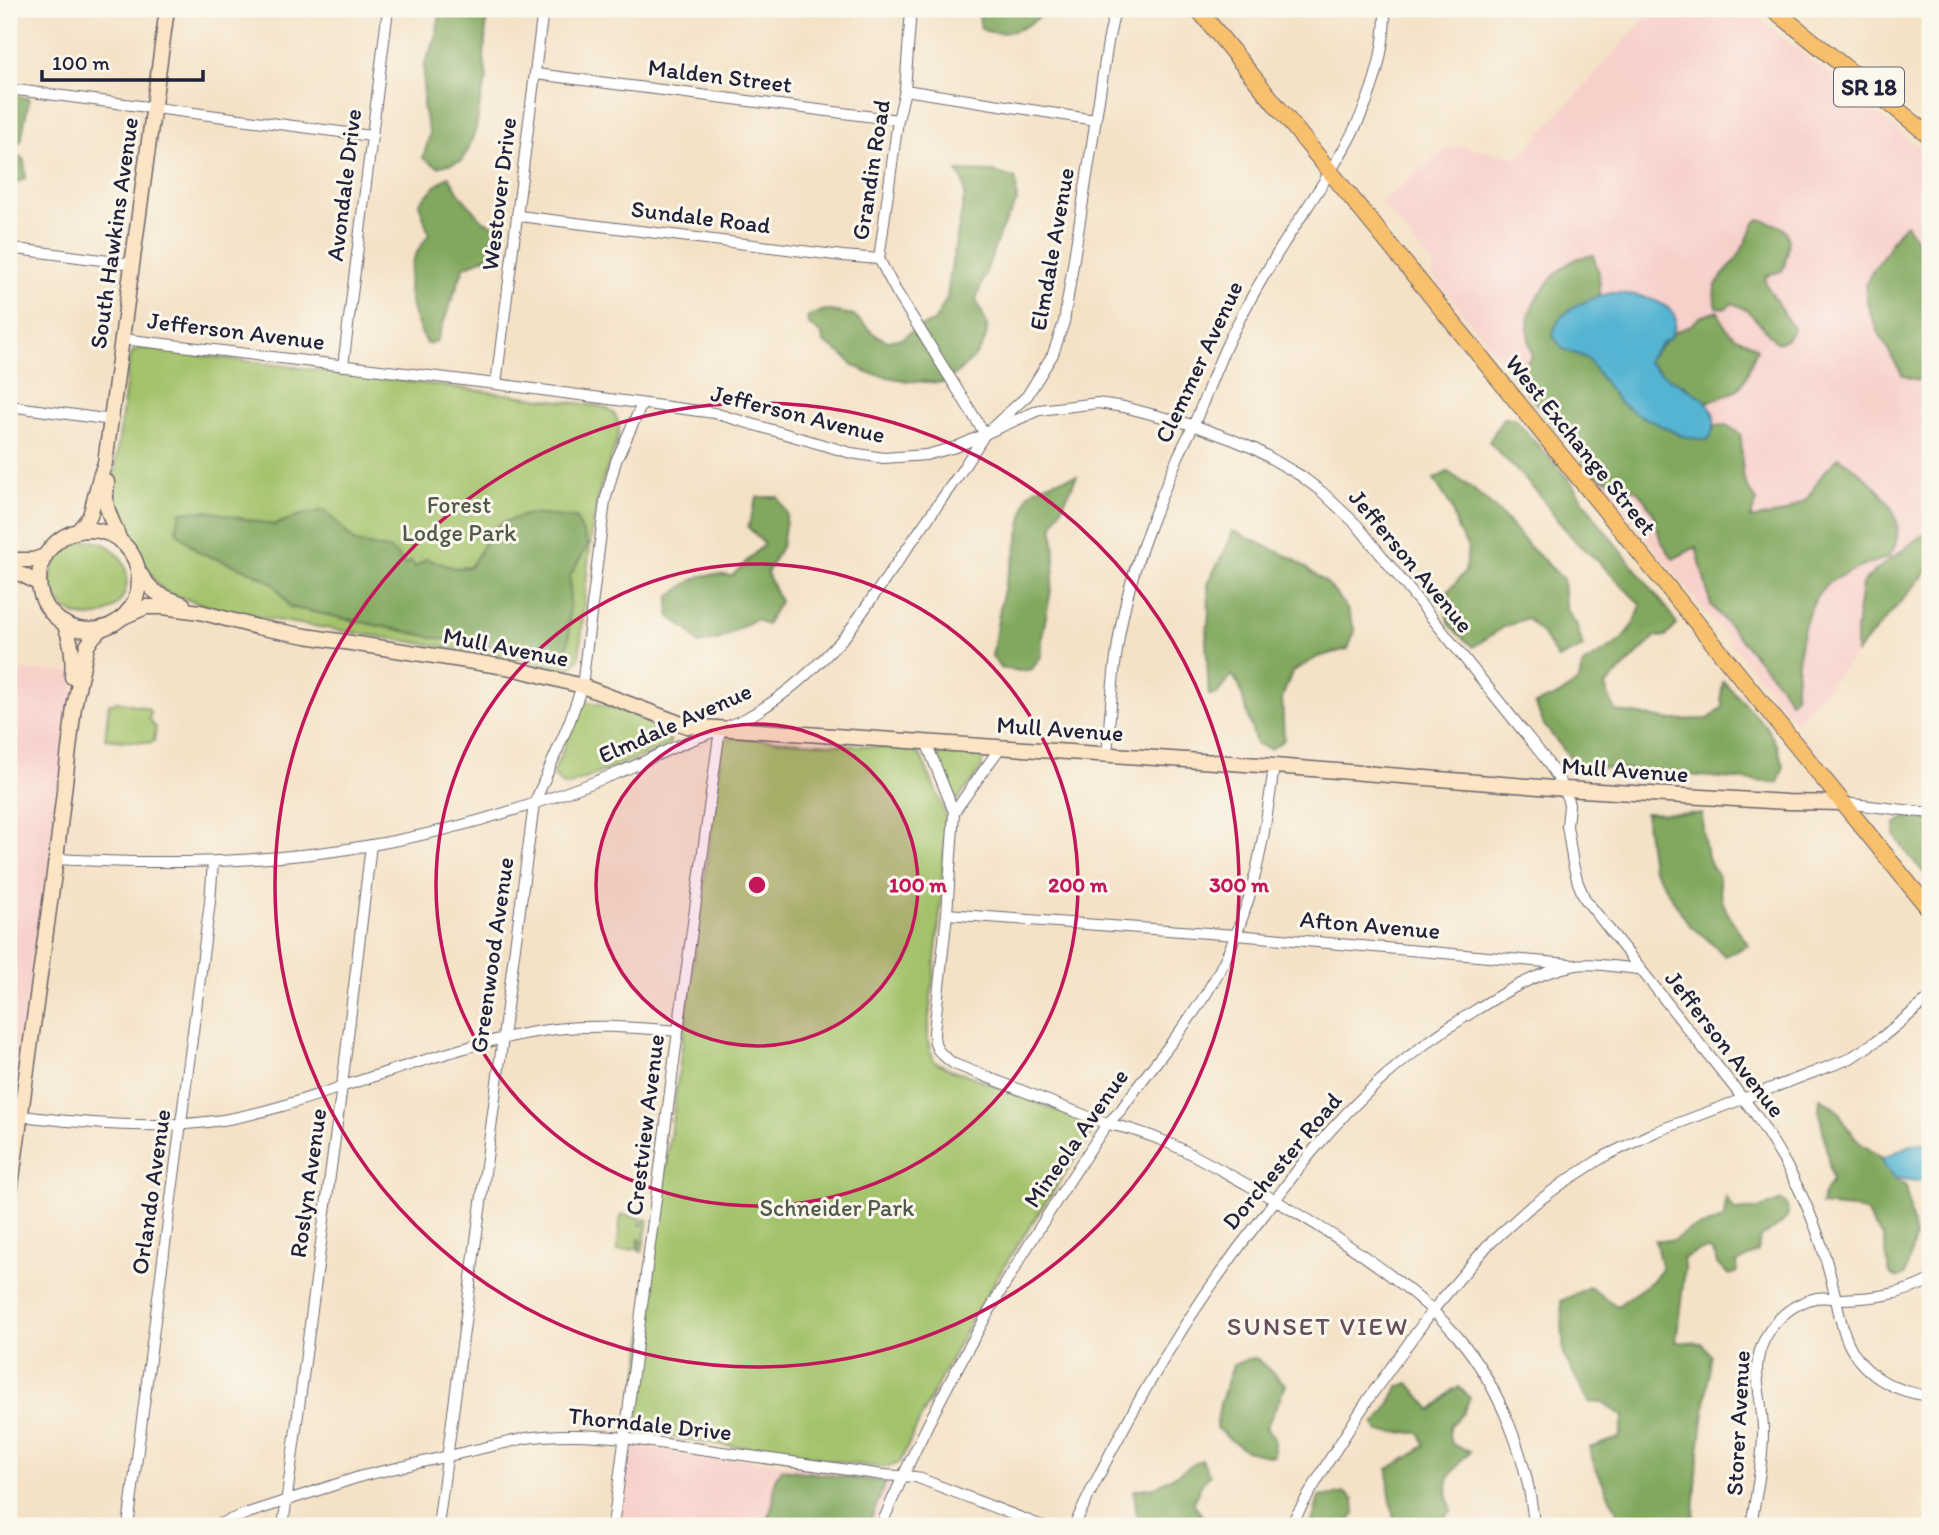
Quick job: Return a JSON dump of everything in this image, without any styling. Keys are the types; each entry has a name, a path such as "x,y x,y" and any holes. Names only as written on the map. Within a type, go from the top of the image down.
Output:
{"main road":[{"name":"West Exchange Street","path":"1198,9 1930,910"},
{"name":"SR 18","path":"1773,9 1930,136"}],"street":[{"name":"South Hawkins Avenue","path":"77,532 90,516 94,504 113,420 167,9"},
{"name":"Avondale Drive","path":"343,366 388,9"},
{"name":"Westover Drive","path":"496,384 543,9"},
{"name":"Grandin Road","path":"911,9 905,90 898,120 879,259 985,434"},
{"name":"Elmdale Avenue","path":"56,859 133,863 213,862 372,845 448,828 534,804 615,774 746,718 804,677 833,649 870,603 985,434 1027,396 1045,370 1064,322 1115,9"},
{"name":"Clemmer Avenue","path":"1107,755 1112,685 1126,602 1158,503 1219,363 1257,287 1360,121 1373,88 1381,55 1385,9"},
{"name":"Malden Street","path":"536,74 898,120"},
{"path":"9,89 371,136"},
{"path":"905,90 1095,120"},
{"name":"Sundale Road","path":"519,216 879,259"},
{"path":"9,248 132,264"},
{"name":"Jefferson Avenue","path":"123,339 496,384 714,414 851,453 884,458 926,455 956,447 1039,410 1098,403 1193,425 1231,439 1278,462 1301,476 1339,507 1534,743 1565,789 1569,805 1568,840 1581,892 1605,926 1756,1115 1792,1174 1826,1258 1847,1341 1861,1364 1888,1385 1930,1396"},
{"name":"Greenwood Avenue","path":"438,1526 534,804 582,685 605,501 617,461 642,404"},
{"path":"9,406 113,420"},
{"name":"South Hawkins Avenue","path":"105,463 106,510 120,541"},
{"path":"88,530 99,531 120,541 135,560 139,584 131,607 123,617 102,628 82,629 64,623 54,616 41,596 39,584 45,556 53,545 64,537 88,530"},
{"path":"9,560 33,560 45,556"},
{"path":"9,570 39,584"},
{"name":"Mull Avenue","path":"138,572 150,589 200,612"},
{"name":"Mull Avenue","path":"123,617 146,607 163,607 200,612 269,629 512,668 582,685 687,726 1274,766 1565,789 1844,803 1930,813"},
{"path":"64,623 71,639 74,707"},
{"path":"9,1200 74,707 87,646 102,628"},
{"name":"Crestview Avenue","path":"613,1526 720,729"},
{"path":"926,742 954,812 947,914 934,1032 937,1049 954,1063 1107,1124 1160,1139 1228,1172 1332,1235 1419,1298 1468,1350 1502,1409 1524,1466 1534,1526"},
{"path":"954,812 1000,748"},
{"name":"Mineola Avenue","path":"881,1526 934,1409 1042,1222 1107,1124 1121,1110 1194,1012 1228,954 1253,888 1274,766"},
{"name":"Roslyn Avenue","path":"283,1526 372,845"},
{"name":"Orlando Avenue","path":"128,1526 210,902 213,862"},
{"name":"Afton Avenue","path":"947,914 1580,964"},
{"name":"Dorchester Road","path":"1074,1526 1121,1434 1169,1351 1225,1265 1313,1150 1347,1112 1423,1045 1502,993 1538,975 1580,964 1640,969"},
{"path":"1290,1526 1368,1398 1432,1311 1496,1238 1529,1208 1563,1182 1605,1156 1655,1132 1849,1059 1881,1038 1930,998"},
{"path":"22,1116 123,1126 181,1125 225,1120 268,1110 503,1038 556,1029 598,1026 678,1031"},
{"name":"Storer Avenue","path":"1751,1526 1763,1433 1757,1373 1759,1354 1764,1339 1775,1322 1796,1306 1820,1297 1836,1299 1894,1294 1930,1280"},
{"name":"Thorndale Drive","path":"214,1526 362,1476 544,1436 586,1434 916,1478 1042,1526"}],"shaded area":[{"path":"1653,9 1748,9 1930,156 1930,568 1796,723 1433,276 1434,267 1381,202 1444,150 1464,147 1519,158"},
{"path":"9,670 73,672 74,707 9,1200"},
{"path":"636,1444 888,1479 893,1482 874,1526 619,1526 630,1448"}],"green space":[{"path":"441,9 487,9 484,57 487,79 468,150 461,161 438,167 423,158 430,134 423,108 424,65 435,40"},
{"path":"978,9 1047,9 1033,22 1017,30 1000,33 981,29"},
{"path":"9,93 29,99 21,141 10,149 24,160 26,178 9,187"},
{"path":"957,171 995,172 1016,179 1017,201 1000,232 976,300 987,327 983,344 965,366 944,383 908,381 868,373 823,342 822,334 809,325 807,317 825,310 854,315 874,334 887,341 903,338 914,329 934,322 947,298 965,195 963,180"},
{"path":"449,176 461,196 482,220 504,231 502,250 464,267 437,341 427,344 414,315 409,284 412,263 429,234 419,203"},
{"path":"1759,219 1780,226 1788,238 1782,271 1765,278 1793,329 1787,338 1777,343 1748,311 1733,303 1726,308 1717,307 1715,298 1716,285 1737,258"},
{"path":"1906,224 1926,254 1930,254 1930,308 1924,317 1930,324 1930,380 1921,381 1903,376 1876,327 1867,300 1866,287 1869,277 1895,236"},
{"path":"1593,255 1599,273 1600,296 1575,306 1559,321 1563,348 1587,358 1618,401 1635,413 1682,436 1712,433 1713,426 1727,425 1740,434 1745,480 1757,501 1750,519 1784,513 1807,499 1824,472 1839,457 1871,482 1895,516 1896,541 1889,557 1829,583 1809,611 1801,639 1795,697 1790,702 1780,685 1711,605 1696,547 1673,559 1660,539 1654,514 1638,491 1596,476 1512,374 1532,357 1528,324 1538,296 1568,264 1578,258"},
{"path":"1718,311 1729,331 1757,349 1742,385 1730,394 1706,402 1647,361 1673,333 1688,327 1700,317"},
{"name":"Forest Lodge Park","path":"144,348 599,406 610,411 617,419 619,433 595,513 579,658 572,667 560,669 526,660 256,617 167,593 157,584 113,511 111,500 129,361 133,351"},
{"path":"1503,418 1514,418 1570,481 1677,625 1666,636 1655,637 1605,686 1615,711 1673,720 1708,719 1723,707 1723,681 1766,726 1777,746 1784,766 1778,783 1576,765 1544,725 1535,704 1561,694 1579,680 1583,664 1612,647 1626,635 1641,605 1579,545 1538,493 1489,442"},
{"path":"1448,472 1473,489 1502,515 1563,579 1565,606 1577,626 1583,647 1558,659 1543,635 1527,618 1504,627 1473,647 1450,626 1442,598 1465,572 1468,547 1458,531 1451,506 1434,479"},
{"path":"1077,476 1053,525 1055,560 1042,637 1042,655 1032,669 1020,671 1000,668 992,656 1006,580 1015,555 1027,497 1034,489"},
{"path":"757,497 778,497 787,514 782,545 767,573 780,602 766,625 756,619 720,639 699,644 689,631 669,616 669,597 704,575 732,576 764,544 748,527"},
{"path":"325,510 355,542 388,549 405,565 411,561 415,567 426,559 455,568 470,567 490,530 529,514 576,518 588,545 570,576 569,637 566,654 524,654 290,607 274,584 252,572 198,552 176,531 181,512 207,511 274,525"},
{"path":"1930,530 1930,568 1856,653 1862,584 1876,570"},
{"path":"1233,531 1294,559 1328,584 1347,609 1355,631 1348,649 1318,657 1292,672 1282,698 1284,740 1271,749 1256,744 1239,685 1232,675 1217,694 1209,695 1206,639 1208,582"},
{"path":"89,541 104,544 116,552 124,564 127,579 124,594 116,606 104,614 89,617 74,614 62,606 54,594 51,579 54,564 62,552 74,544"},
{"path":"118,701 147,708 151,713 149,719 156,728 154,741 151,743 105,739 109,704"},
{"path":"583,701 616,709 654,725 670,737 670,743 567,786 561,784 553,774"},
{"name":"Schneider Park","path":"729,737 905,749 914,750 921,756 946,820 940,914 928,1027 928,1042 934,1061 953,1071 1090,1124 1093,1128 1092,1134 970,1323 900,1462 889,1467 643,1433 635,1430 632,1425 721,754 723,744"},
{"path":"947,751 980,754 983,757 981,770 957,800 945,782 938,764 939,753"},
{"path":"1645,813 1702,814 1705,847 1719,877 1724,905 1749,945 1725,956 1690,926 1652,867"},
{"path":"1909,817 1930,820 1930,880 1895,836 1895,824"},
{"path":"1820,1097 1839,1112 1860,1143 1882,1158 1891,1175 1906,1186 1915,1238 1905,1275 1898,1278 1890,1274 1883,1236 1866,1212 1821,1205 1832,1180 1819,1109"},
{"path":"1726,1197 1735,1211 1758,1209 1782,1200 1787,1205 1788,1216 1779,1226 1760,1237 1758,1251 1736,1264 1737,1272 1729,1275 1717,1264 1715,1255 1709,1249 1682,1259 1685,1268 1676,1342 1702,1343 1711,1356 1693,1526 1624,1526 1595,1467 1589,1448 1619,1438 1624,1417 1604,1403 1589,1402 1564,1356 1561,1301 1589,1287 1617,1306 1651,1282 1662,1270 1655,1240 1674,1240 1690,1229 1724,1218"},
{"path":"621,1214 641,1218 640,1225 643,1225 644,1219 648,1220 642,1252 639,1251 639,1238 637,1249 617,1251"},
{"path":"1248,1359 1257,1359 1286,1385 1266,1428 1274,1438 1274,1456 1249,1451 1216,1428 1220,1404 1233,1365"},
{"path":"1409,1383 1432,1411 1453,1389 1459,1387 1470,1398 1463,1413 1450,1426 1449,1438 1453,1445 1470,1451 1449,1478 1447,1492 1452,1510 1446,1516 1433,1523 1395,1526 1388,1469 1424,1445 1420,1433 1378,1432 1374,1424 1384,1414 1398,1387"},
{"path":"1201,1460 1210,1474 1193,1502 1209,1526 1138,1526 1134,1490 1155,1487"},
{"path":"782,1469 886,1482 868,1526 771,1526 769,1517 775,1479"},
{"path":"1345,1493 1354,1500 1355,1513 1347,1526 1311,1526 1319,1497"}],"water":[{"path":"1611,293 1629,294 1656,301 1676,317 1670,338 1662,343 1647,361 1656,370 1705,401 1713,411 1714,424 1709,439 1682,436 1635,413 1618,401 1587,358 1563,349 1553,336 1555,327 1567,312 1584,302"},
{"path":"1920,1143 1930,1146 1930,1179 1916,1181 1894,1178 1882,1158"}],"district":[{"name":"SUNSET VIEW","path":"1318,1326"}]}
